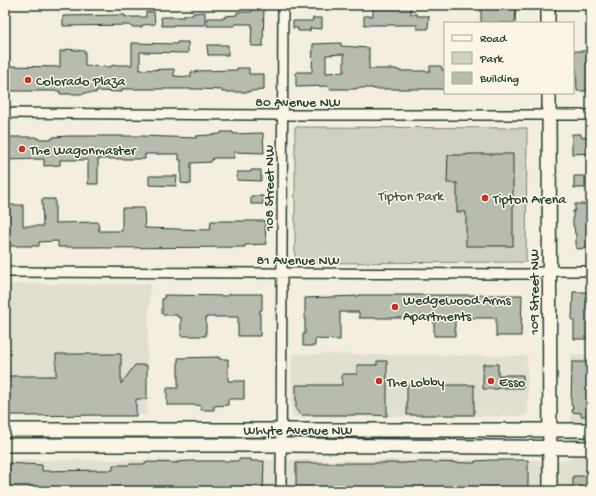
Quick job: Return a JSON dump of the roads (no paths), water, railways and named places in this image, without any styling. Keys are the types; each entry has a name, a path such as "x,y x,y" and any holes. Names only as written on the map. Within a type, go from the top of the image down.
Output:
{"main road":[{"path":"548,5 548,22"},
{"name":"109 Street NW","path":"549,94 550,491"},
{"name":"Whyte Avenue NW","path":"5,430 591,430"},
{"name":"Whyte Avenue NW","path":"5,445 281,445 591,448"}],"street":[{"name":"108 Street NW","path":"281,491 283,5"},
{"name":"80 Avenue NW","path":"5,113 591,115"},
{"name":"81 Avenue NW","path":"5,272 528,274 549,271 591,271"}],"place":[{"name":"Colorado Plaza","path":"28,80"},
{"name":"The Wagonmaster","path":"22,149"},
{"name":"Tipton Arena","path":"485,198"},
{"name":"Wedgewood Arms Apartments","path":"395,307"},
{"name":"The Lobby","path":"379,381"},
{"name":"Esso","path":"491,381"}],"park label":[{"name":"Tipton Park","path":"411,195"}]}
